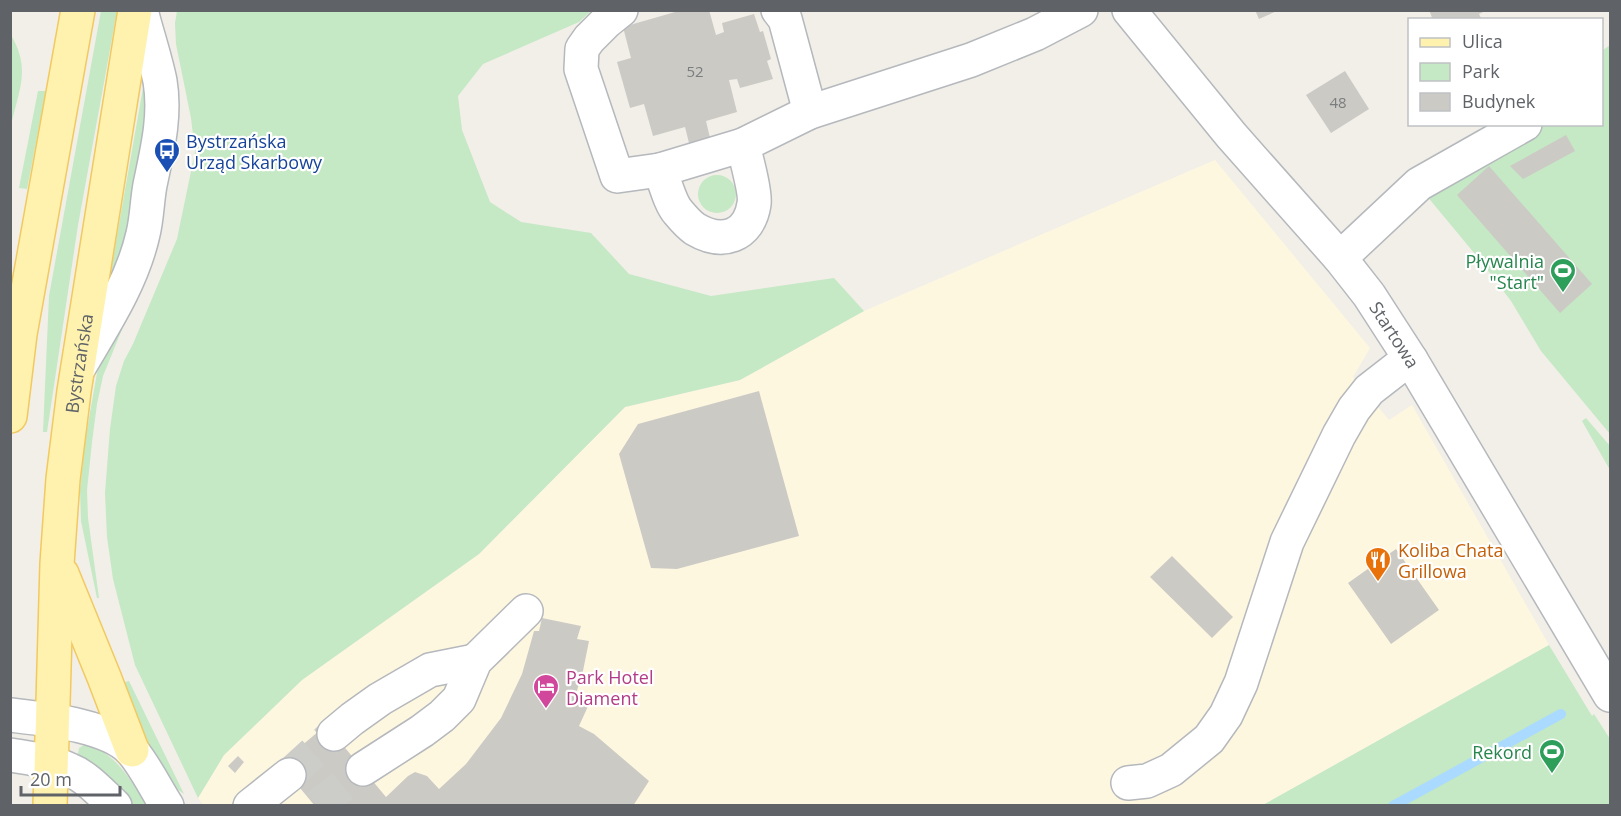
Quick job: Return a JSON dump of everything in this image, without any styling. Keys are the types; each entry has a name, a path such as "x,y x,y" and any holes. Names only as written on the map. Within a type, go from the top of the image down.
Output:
{"main road":[{"path":"10,416 15,332 78,10"},
{"name":"Bystrzańska","path":"50,806 57,564 63,479 77,371 135,10"},
{"path":"57,564 132,750"}],"street":[{"path":"77,371 132,271 143,234 162,118 160,82 141,10"},
{"path":"621,10 606,22 582,49 581,69 617,177 660,170 743,145 810,112 971,60 1035,34 1081,10"},
{"path":"778,10 785,19 810,112"},
{"name":"Startowa","path":"1129,10 1231,135 1340,258 1369,295 1411,360 1611,695"},
{"path":"1340,258 1419,184 1520,126"},
{"path":"660,170 676,210 694,228 713,236 729,238 740,231 750,219 755,202 743,145"},
{"path":"1128,783 1147,780 1171,770 1209,739 1226,715 1241,683 1287,542 1339,435 1354,409 1369,390 1411,360"},
{"path":"363,769 442,716 459,699 475,661 526,611"},
{"path":"334,734 380,699 430,670 475,661"},
{"path":"10,715 53,720 85,727 112,737 132,750 167,806"},
{"path":"10,755 52,762 72,770 115,806"},
{"path":"250,806 289,775"}],"shaded area":[{"path":"1215,160 1370,348 1353,377 1389,420 1412,405 1549,645 1263,805 204,806 198,798 224,755 302,680 479,554 625,407 740,380 864,311"}],"green space":[{"path":"101,11 117,11 78,225 47,432 43,432 49,296"},
{"path":"177,11 591,11 579,22 483,64 458,96 462,130 490,202 521,222 591,233 629,274 711,296 834,278 864,311 740,380 625,407 479,554 302,680 224,755 198,798 135,665 113,579 107,537 105,493 116,386 124,361 177,239 195,152 191,118 176,44"},
{"path":"11,35 21,58 22,79 11,125"},
{"name":"Pływalnia \"Start\"","path":"1610,45 1610,434 1541,351 1511,301 1413,176 1489,126 1603,126 1603,50"},
{"path":"145,85 150,86 128,252 109,281 143,88"},
{"path":"38,91 46,91 27,189 19,188"},
{"path":"717,175 731,180 736,194 731,208 717,213 703,208 698,194 703,180"},
{"path":"138,290 103,376 97,404 87,490 88,518 99,598 97,598 81,521 80,490 85,441 102,356"},
{"path":"1586,418 1610,446 1610,470 1582,421"},
{"path":"1549,645 1592,716 1594,714 1610,739 1610,805 1263,805"},
{"path":"129,681 184,794 162,773 146,744 121,683"},
{"path":"84,745 95,748 113,760 128,777 146,805 133,805 78,754 79,748"}],"building":[{"path":"682,10 709,10 716,35 724,32 722,23 754,14 760,32 763,31 771,59 767,61 773,79 740,88 737,79 729,80 737,112 706,121 710,138 689,143 685,127 653,136 644,104 630,108 617,62 631,58 623,27"},
{"path":"1255,10 1279,10 1259,19"},
{"path":"1429,10 1487,10 1479,14 1481,18 1432,18"},
{"path":"1345,71 1369,109 1331,133 1306,95"},
{"path":"1566,135 1575,151 1523,179 1510,166"},
{"path":"1489,166 1592,284 1560,313 1457,195"},
{"path":"759,391 799,536 677,569 651,568 619,454 638,424"},
{"path":"1396,549 1439,610 1391,644 1348,583"},
{"path":"1172,556 1233,617 1212,638 1150,577"},
{"path":"542,618 581,626 577,639 589,641 575,697 590,702 579,726 594,734 649,781 633,806 315,806 280,764 326,725 386,797 415,772 427,776 439,789 466,764 501,718 522,674 534,631 539,631"},
{"path":"238,756 244,762 235,773 228,766"}],"waterway":[{"path":"1393,806 1561,714"}],"tunnel":[{"path":"289,775 334,734"},
{"path":"317,806 363,769"}],"place":[{"name":"Bystrzańska Urząd Skarbowy","path":"167,174"},
{"name":"Pływalnia \"Start\"","path":"1563,294"},
{"name":"Koliba Chata Grillowa","path":"1378,583"},
{"name":"Park Hotel Diament","path":"546,710"},
{"name":"Rekord","path":"1552,775"}]}
